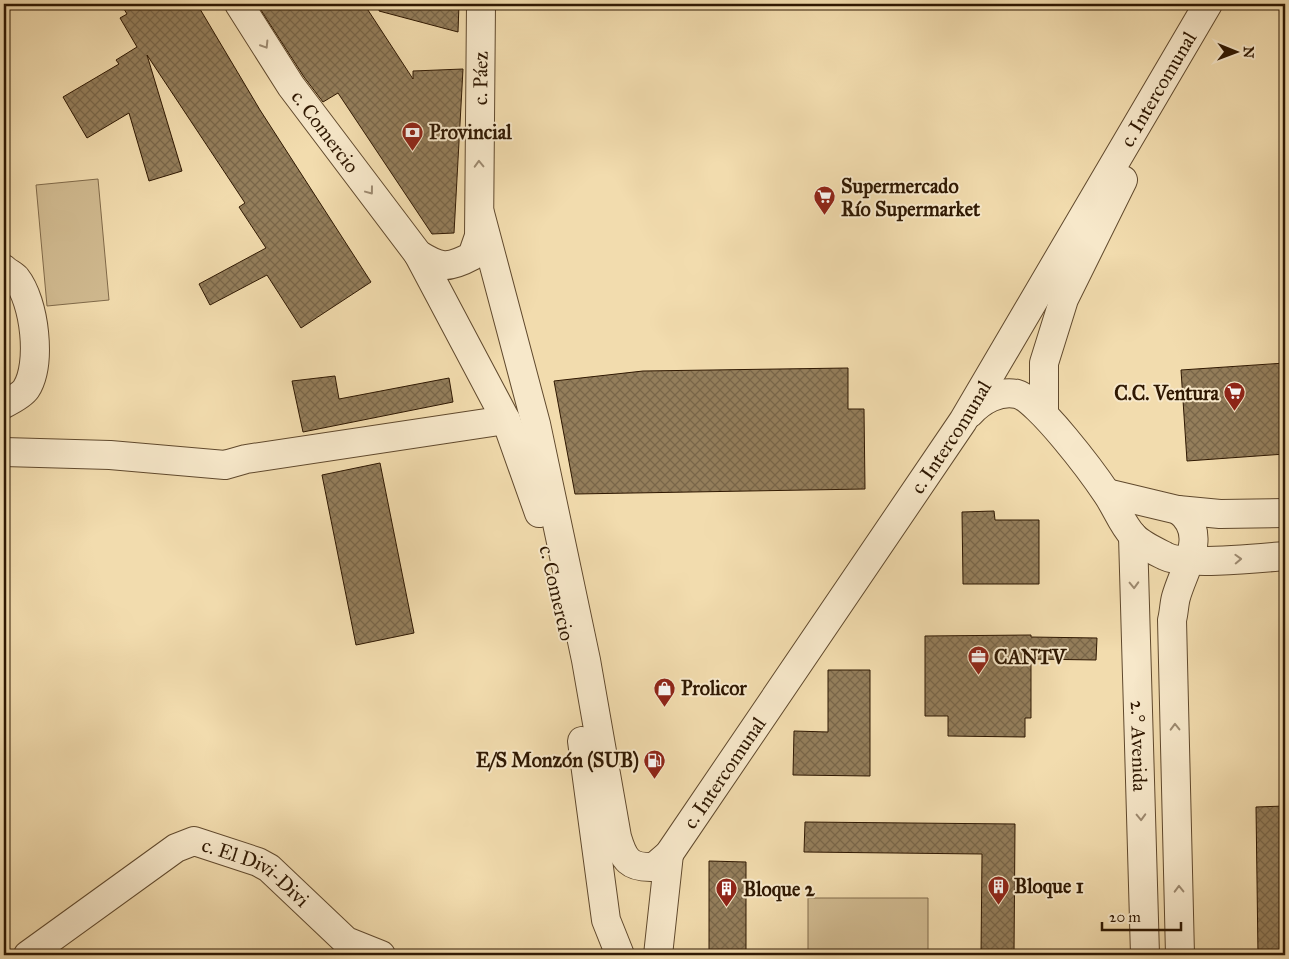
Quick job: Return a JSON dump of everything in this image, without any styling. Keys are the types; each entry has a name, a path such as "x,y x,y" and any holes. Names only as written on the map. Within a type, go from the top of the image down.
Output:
{"street":[{"name":"c. Comercio","path":"239,4 291,86 418,254 506,420 536,501 570,648 606,920 620,955"},
{"name":"c. Páez","path":"480,212 478,154 481,4"},
{"name":"c. Intercomunal","path":"669,854 963,422 1208,4"},
{"name":"c. Intercomunal","path":"1044,414 1044,363 1064,299 1126,174 1227,4"},
{"name":"c. Comercio","path":"418,254 433,264 448,266 472,256 479,236 480,212"},
{"path":"480,212 536,424 586,660 617,837 625,858"},
{"path":"4,269 16,279 27,301 36,342 33,370 25,390 4,404"},
{"name":"2.° Avenida","path":"963,422 981,400 1016,393 1029,399 1044,414 1107,493 1133,536 1167,558 1191,560 1285,556"},
{"path":"4,452 110,455 225,465 246,459 506,420"},
{"path":"1107,493 1178,510 1220,514 1285,514"},
{"path":"1178,510 1188,517 1192,525 1193,542 1191,560 1176,597 1172,620 1180,955"},
{"name":"2.° Avenida","path":"1133,536 1145,955"},
{"path":"595,836 634,865 654,867 669,854"},
{"name":"c. El Divi-Divi","path":"28,955 176,848 194,841 258,862 268,868 346,941 381,955"},
{"path":"658,955 669,854"}],"shaded area":[{"path":"98,179 109,300 47,306 36,185"},
{"path":"808,898 928,898 928,955 808,955"}],"building":[{"path":"121,4 197,4 260,110 371,282 301,328 267,275 210,305 199,284 266,248 239,207 245,203 147,55 182,171 149,181 129,113 87,138 63,97 119,64 116,60 137,47 120,18 127,14"},
{"path":"257,4 364,4 413,79 413,71 463,69 454,233 432,234 338,93 323,102 304,77"},
{"path":"380,4 459,4 458,32 379,11"},
{"name":"C.C. Ventura","path":"1285,363 1285,454 1187,461 1181,370"},
{"path":"848,368 848,409 864,409 865,489 575,494 554,381 643,371"},
{"path":"335,376 339,399 449,378 453,402 303,432 292,381"},
{"path":"380,463 414,633 356,645 322,475"},
{"path":"994,511 995,520 1039,520 1039,584 963,584 962,512"},
{"name":"CANTV","path":"1031,635 1031,637 1097,638 1096,660 1031,659 1031,718 1025,718 1025,737 948,736 948,716 925,716 925,636"},
{"path":"828,670 870,670 870,776 793,775 794,731 828,732"},
{"path":"1285,806 1285,955 1258,955 1256,807"},
{"name":"Bloque 1","path":"805,822 1015,824 1014,955 981,955 982,854 804,852"},
{"name":"Bloque 2","path":"709,861 746,862 746,955 709,955"}],"place":[{"name":"Provincial","path":"413,151"},
{"name":"Supermercado Río Supermarket","path":"825,216"},
{"name":"C.C. Ventura","path":"1235,412"},
{"name":"CANTV","path":"978,676"},
{"name":"Prolicor","path":"665,707"},
{"name":"E/S Monzón (SUB)","path":"655,779"},
{"name":"Bloque 1","path":"998,905"},
{"name":"Bloque 2","path":"727,908"}]}
